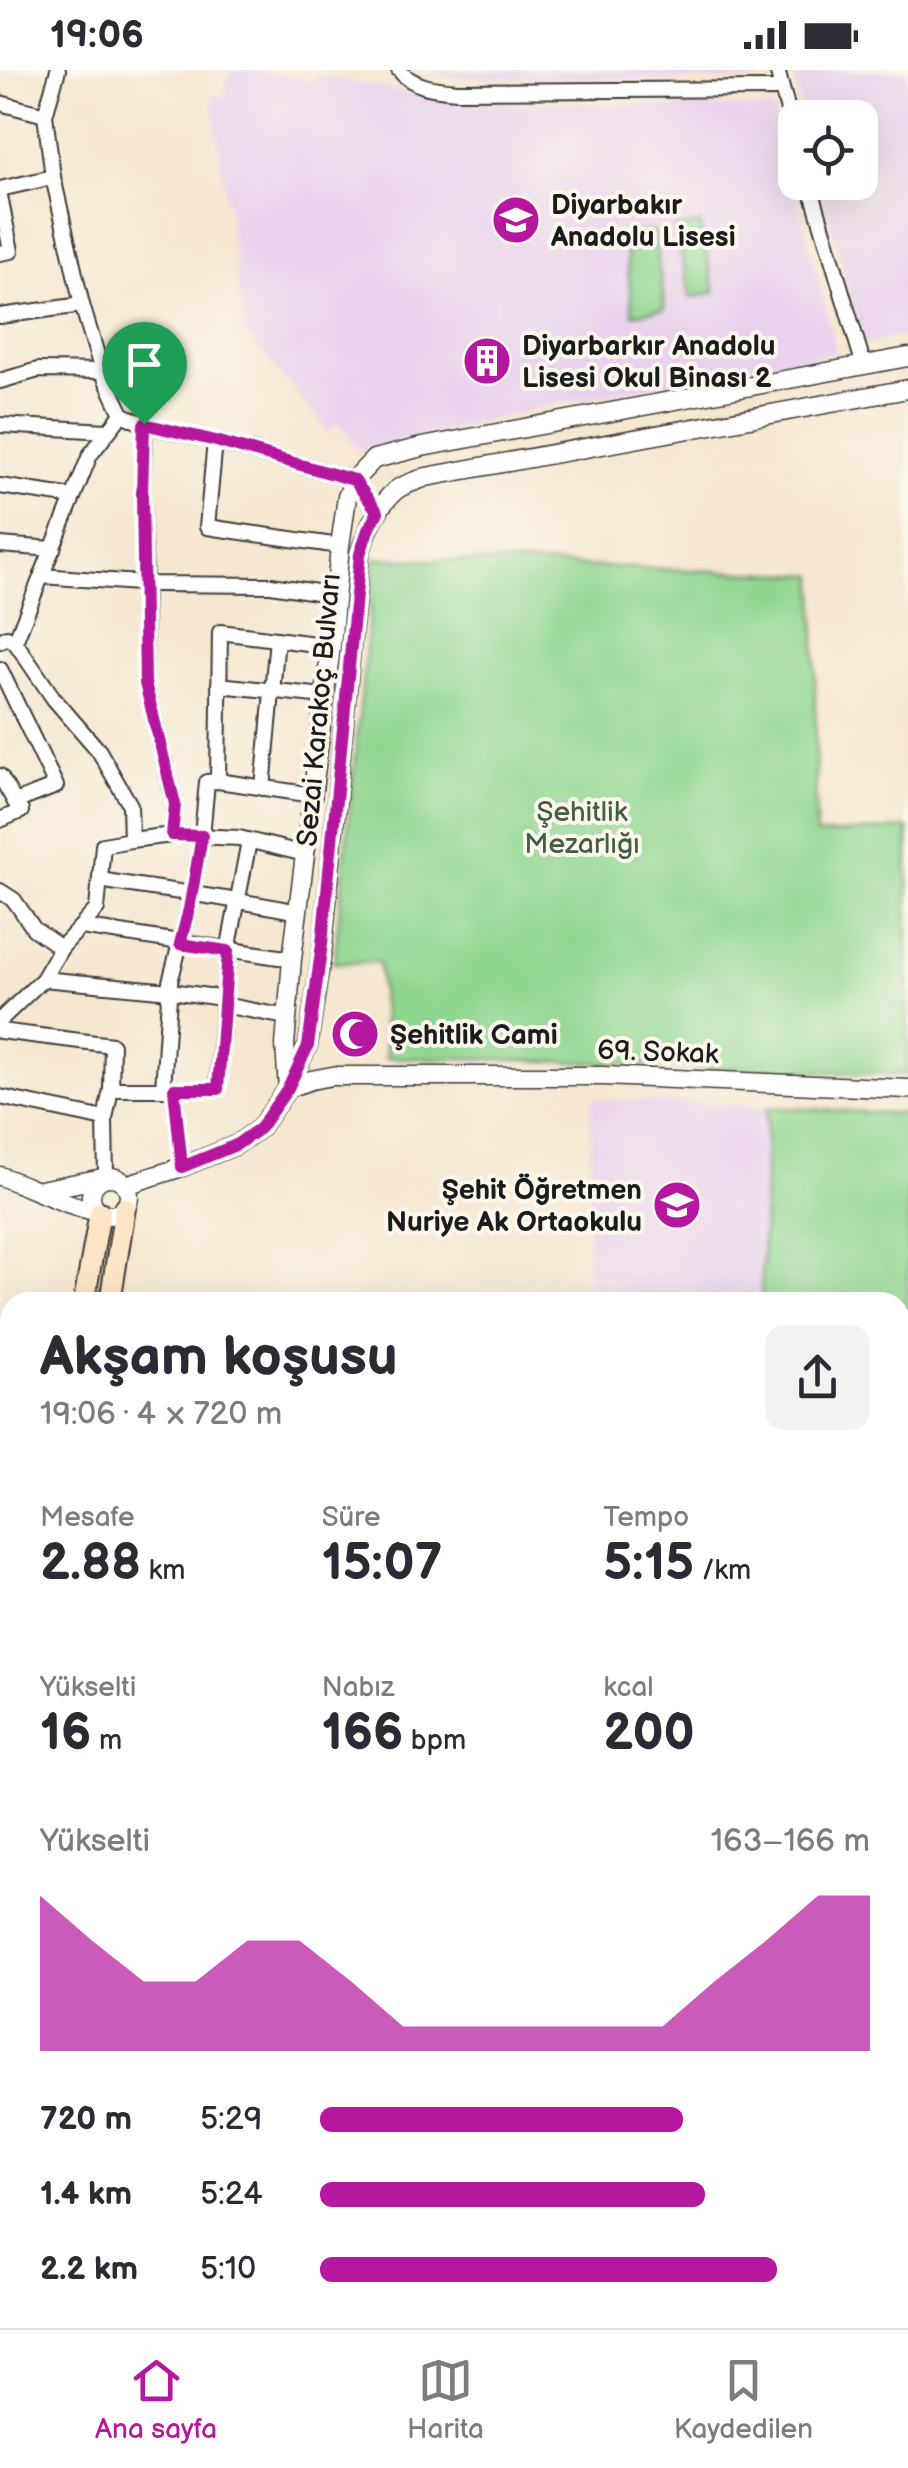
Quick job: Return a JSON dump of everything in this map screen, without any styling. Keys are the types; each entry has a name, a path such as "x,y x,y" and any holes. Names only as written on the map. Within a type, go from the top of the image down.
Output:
{"main road":[{"path":"112,1292 125,1208"},
{"path":"86,1292 100,1212"}],"street":[{"path":"58,70 45,115 52,177 82,305 102,371 122,414 144,424 354,480 378,512"},
{"path":"399,70 406,78 429,88 458,91 781,89"},
{"path":"777,70 784,100"},
{"path":"0,103 45,115"},
{"path":"0,253 11,250 0,193 52,177"},
{"path":"814,200 864,366"},
{"path":"0,316 82,305"},
{"path":"288,1088 284,1045 292,959 340,546 347,497 354,480 374,459 422,447 908,358"},
{"path":"0,380 38,370 102,371"},
{"name":"Sezai Karakoç Bulvarı","path":"126,1185 236,1145 260,1128 288,1088 308,1046 324,926 360,554 378,512 397,489 426,476 908,389"},
{"path":"122,414 90,455 42,576 6,638 99,751 130,806 131,840"},
{"path":"144,424 145,683 175,804 172,835"},
{"path":"0,425 107,431"},
{"path":"216,441 207,528 340,546"},
{"path":"0,486 73,497"},
{"path":"0,545 52,549"},
{"path":"42,576 271,586 336,596"},
{"path":"218,781 220,632 331,646"},
{"path":"262,788 277,639"},
{"path":"0,670 56,786 15,802"},
{"path":"219,685 324,696"},
{"path":"0,776 21,811 0,820"},
{"path":"182,1167 168,1089 170,991 192,895 206,782 313,795"},
{"path":"0,1020 44,979 61,948 97,909 104,845 172,835 202,836 239,838 305,854"},
{"path":"111,1090 218,1089 228,951 248,840"},
{"path":"100,880 238,899 298,912"},
{"path":"0,891 14,900 34,929 61,948"},
{"path":"80,927 292,959"},
{"path":"44,979 170,991 286,1016"},
{"path":"0,1031 112,1045 111,1090 105,1119 105,1178"},
{"name":"69. Sokak","path":"288,1088 332,1076 603,1076 908,1089"},
{"path":"0,1097 105,1119"},
{"path":"0,1176 77,1208 110,1215 125,1208 129,1197 126,1185 117,1178 40,1190"},
{"path":"100,1212 91,1196 94,1185 105,1178"}],"shaded area":[{"name":"Diyarbakır Anadolu Lisesi","path":"230,70 255,70 313,81 317,75 447,101 773,108 778,127 778,200 797,200 837,353 560,403 360,452 339,424 329,432 244,331 212,95 224,96"},
{"path":"432,70 756,70 758,81 472,78"},
{"path":"791,70 908,70 908,335 864,344 825,200 878,200 878,100 799,100"},
{"name":"Şehit Öğretmen Nuriye Ak Ortaokulu","path":"592,1099 767,1107 761,1292 586,1292"}],"green space":[{"path":"700,224 715,292 691,298 675,229"},
{"path":"654,232 665,309 633,314 624,236"},
{"name":"Şehitlik Mezarlığı","path":"375,558 815,575 816,835 908,828 908,1075 386,1058 379,962 334,963"},
{"path":"767,1107 908,1114 908,1292 761,1292"}],"place":[{"name":"Diyarbakır Anadolu Lisesi","path":"516,220"},
{"name":"Diyarbarkır Anadolu Lisesi Okul Binası 2","path":"487,361"},
{"name":"Şehitlik Cami","path":"355,1034"},
{"name":"Şehit Öğretmen Nuriye Ak Ortaokulu","path":"677,1205"}],"route":[{"path":"144,424 354,480 378,512 360,554 340,778 308,1046 288,1088 260,1128 236,1145 182,1167 174,1089 218,1089 228,951 180,944 202,836 172,835 175,804 145,683 144,424"}]}
